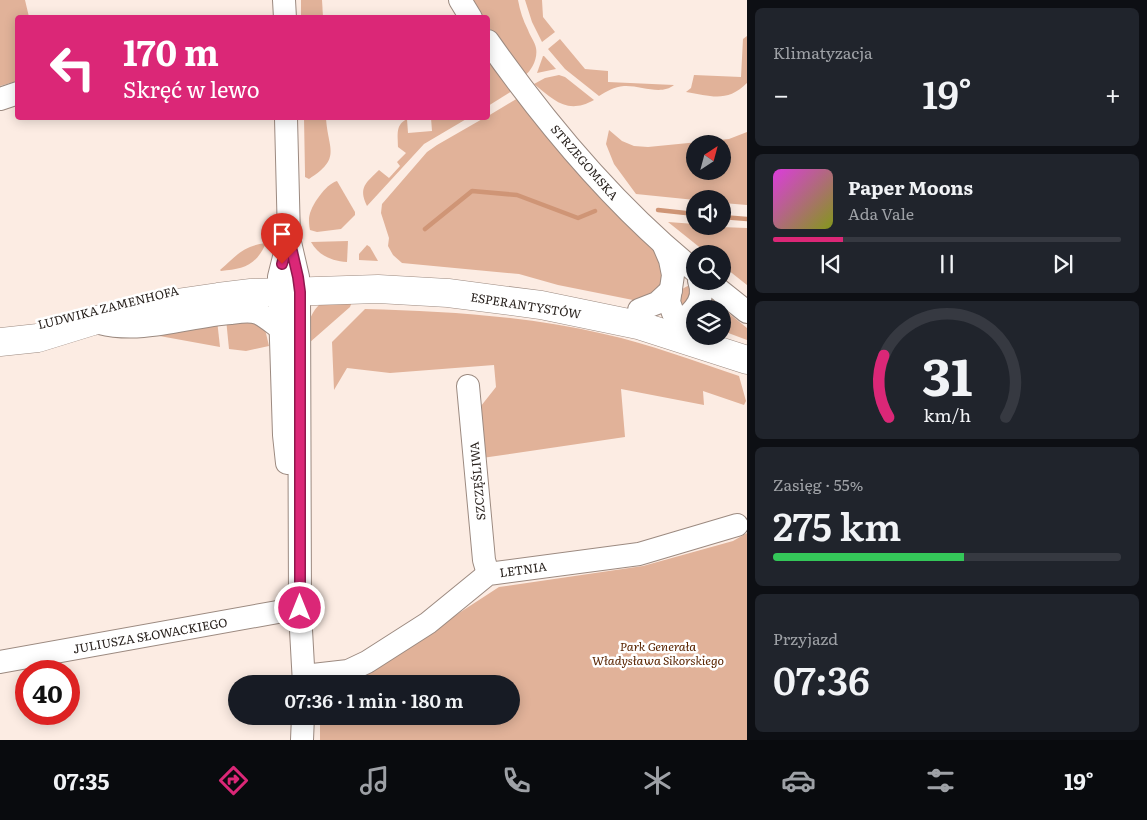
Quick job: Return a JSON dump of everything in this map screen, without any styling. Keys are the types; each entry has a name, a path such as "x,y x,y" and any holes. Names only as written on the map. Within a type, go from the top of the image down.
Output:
{"main road":[{"name":"ESPERANTYSTÓW","path":"289,284 382,275 496,283 552,291 639,310 747,360"},
{"name":"LUDWIKA ZAMENHOFA","path":"0,339 12,332 84,311 164,292 216,283 289,284"},
{"name":"ESPERANTYSTÓW","path":"289,284 448,293 541,305 638,325 683,332"},
{"name":"LUDWIKA ZAMENHOFA","path":"0,342 38,338 93,321 163,305 251,293 289,284"},
{"path":"731,340 747,345"}],"street":[{"path":"284,0 285,15"},
{"name":"STRZEGOMSKA","path":"490,44 523,89 608,190 686,265"},
{"path":"0,99 15,94"},
{"path":"286,120 289,284 304,675"},
{"path":"664,246 670,260 673,275 669,302 683,332"},
{"path":"289,284 280,328 284,435 300,608"},
{"path":"639,310 657,303 672,290"},
{"path":"683,332 699,300 700,290"},
{"name":"STRZEGOMSKA","path":"717,290 747,312"},
{"name":"LUDWIKA ZAMENHOFA","path":"93,321 112,326 136,326 221,314 250,312 258,314 280,328"},
{"name":"SZCZĘŚLIWA","path":"468,386 484,560 488,574"},
{"name":"LETNIA","path":"328,675 348,671 367,662 428,623 488,574 639,554 737,525"},
{"name":"JULIUSZA SŁOWACKIEGO","path":"0,662 300,608"},
{"path":"302,740 303,725"}],"green space":[{"path":"0,0 25,0 29,15 15,15 15,82 0,86"},
{"path":"301,0 322,0 323,15 301,15"},
{"path":"469,0 518,0 522,15 536,48 534,64 524,76 490,29 490,15 480,15"},
{"path":"525,0 542,0 543,17 555,32 542,42 532,22"},
{"path":"747,36 747,83 726,96 686,92 691,88 694,75 741,77 743,39"},
{"path":"560,39 585,69 608,71 608,82 674,85 663,90 630,86 620,87 599,96 565,69 548,49"},
{"path":"544,56 556,69 537,73"},
{"path":"490,60 512,91 490,105"},
{"path":"559,75 565,77 594,100 576,106 568,106 561,104 534,84 545,78"},
{"path":"518,98 663,258 663,290 638,301 558,285 519,274 402,263 393,255 388,246 389,238 381,213 382,204 427,152 481,120 490,120 490,115"},
{"path":"304,120 326,120 331,153 329,159 319,172 309,179 305,177"},
{"path":"407,120 408,133 432,131 431,120 465,120 424,144 367,206 363,190 367,182 379,170 389,178 400,166 397,162 406,153 398,147 398,131 403,121"},
{"path":"609,130 622,141 634,146 648,147 686,143 686,180 731,180 731,138 747,132 747,205 731,204 731,190 686,190 686,199 636,194 614,164 606,144"},
{"path":"337,181 355,215 341,229 317,232 310,230 309,218 315,202 328,186"},
{"path":"668,222 686,223 686,235 731,235 731,227 747,228 747,285 731,272 731,245 697,245"},
{"path":"348,241 347,262 326,257 311,242"},
{"path":"266,243 258,257 248,265 236,269 220,270 246,249"},
{"path":"367,245 378,261 359,260 359,254"},
{"path":"686,287 686,290 693,290 690,300 686,300 686,308 675,303"},
{"path":"706,295 712,300 705,300"},
{"path":"322,302 352,302 350,307 309,343 311,316"},
{"path":"365,309 455,313 515,319 575,328 621,338 739,376 746,401 744,405 703,391 704,405 621,389 625,437 482,458 477,411 496,387 494,365 390,373 347,368 334,390 332,342"},
{"path":"731,315 747,328 747,340 731,334"},
{"path":"241,317 264,325 269,346 246,351 229,349 226,319"},
{"path":"217,320 220,347 143,333"},
{"name":"Park Generała Władysława Sikorskiego","path":"747,533 747,740 320,740 320,725 520,725 520,675 365,675 499,587 643,566 733,541"}],"waterway":[{"path":"425,229 472,191 517,195 578,218 595,211"},
{"path":"658,210 686,213"},
{"path":"731,218 747,219"}],"route":[{"path":"282,264 289,238 300,292 300,608"}]}
